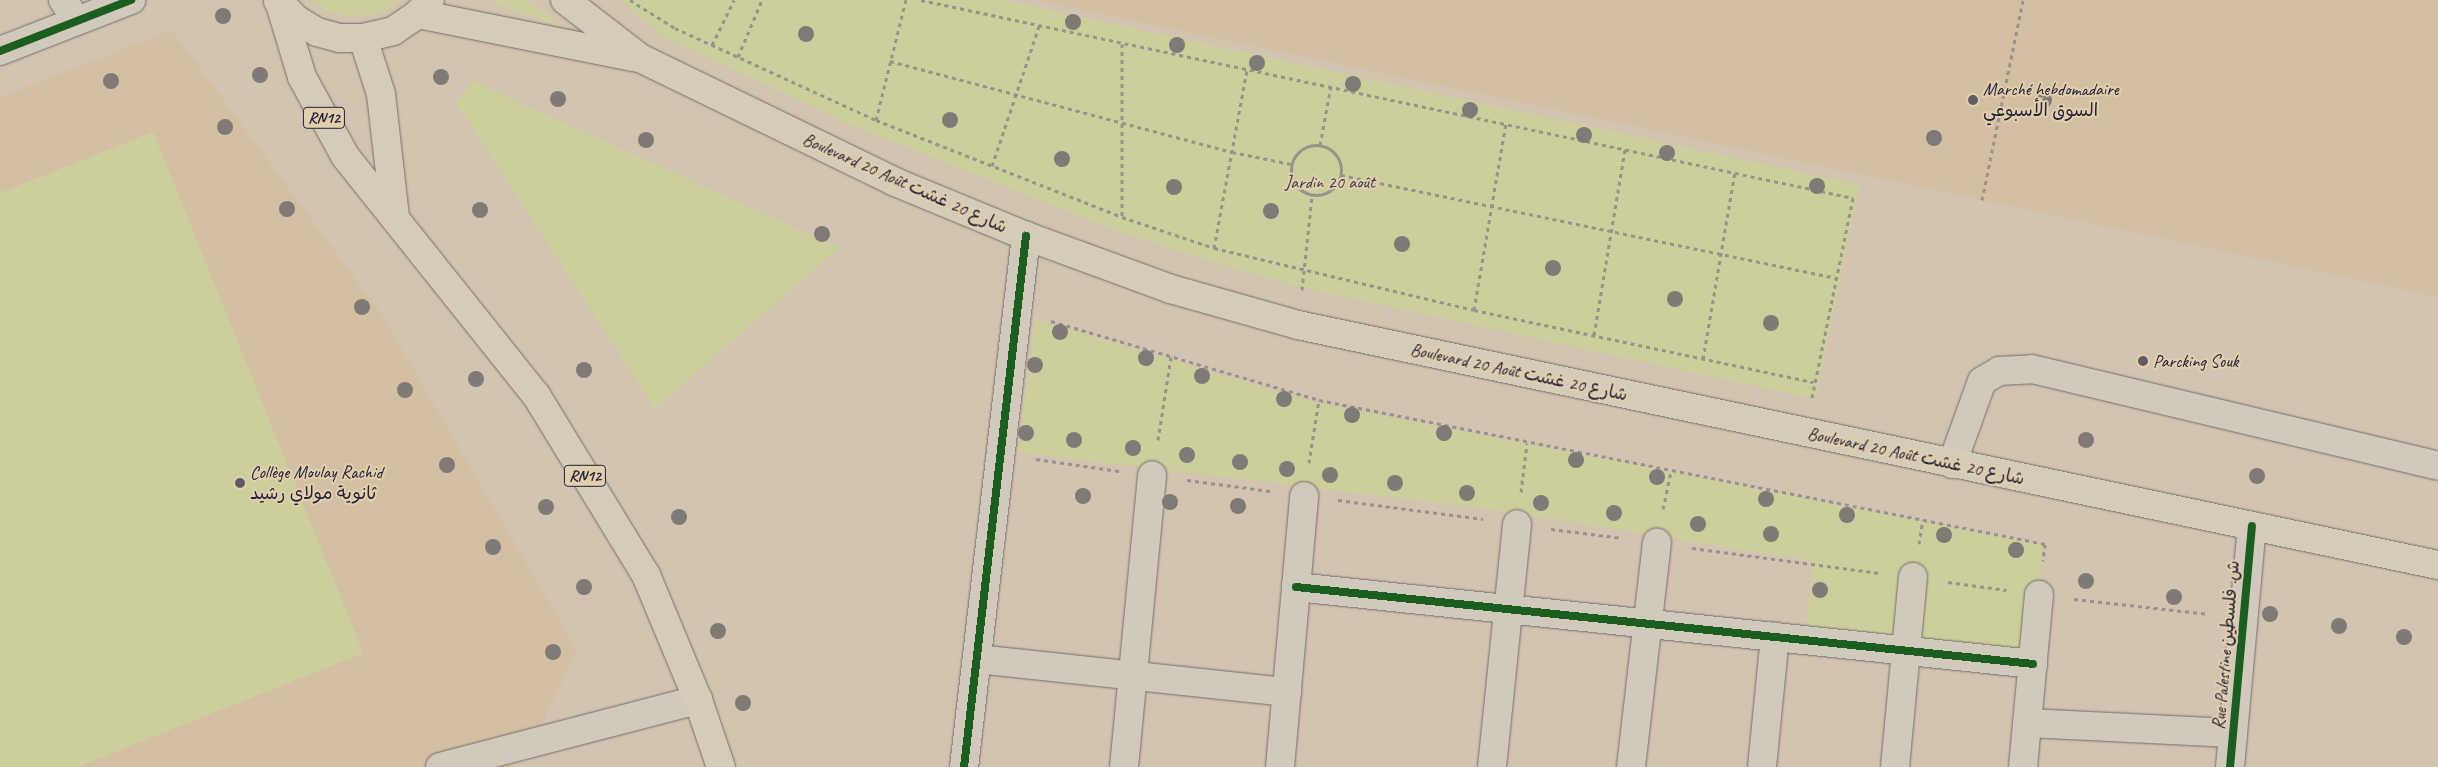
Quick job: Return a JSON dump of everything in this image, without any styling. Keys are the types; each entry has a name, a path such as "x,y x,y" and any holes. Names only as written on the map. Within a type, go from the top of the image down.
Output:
{"main road":[{"path":"565,0 640,58"},
{"name":"RN12","path":"278,2 297,20 317,32 340,38 364,38 393,31 424,7"},
{"name":"RN12","path":"278,2 302,77 345,156 395,216 536,395 646,575 698,700 721,767"},
{"path":"424,7 640,58"},
{"path":"364,38 381,94 395,216"},
{"name":"Boulevard 20 Août شارع 20 غشت","path":"640,58 895,182 1026,236 1172,289 1298,325 1807,434 2438,564"}],"street":[{"path":"0,51 70,10 131,0"},
{"path":"964,767 1026,236"},
{"path":"1952,464 1982,381 1999,370 2032,369 2438,466"},
{"path":"1124,767 1152,475"},
{"path":"1280,767 1304,496"},
{"path":"1492,767 1517,524"},
{"name":"Rue Palestine ش. فلسطين","path":"2230,767 2252,526"},
{"path":"1631,767 1657,543"},
{"path":"1895,767 1913,577"},
{"path":"1296,587 2032,664"},
{"path":"2023,767 2039,595"},
{"path":"1762,767 1775,637"},
{"path":"977,659 1287,692"},
{"path":"440,767 698,700"},
{"path":"2027,723 2233,733"}],"path":[{"path":"630,0 675,28 876,120 1122,217 1214,248 1474,310 1814,382"},
{"path":"712,45 734,0"},
{"path":"738,57 762,0"},
{"path":"876,120 906,0"},
{"path":"920,0 1853,198 1814,382 1807,434"},
{"path":"1982,200 2023,0"},
{"path":"992,166 1039,26"},
{"path":"1122,44 1122,217"},
{"path":"890,61 1122,124 1232,152 1291,164"},
{"path":"1214,248 1246,70"},
{"path":"1320,145 1331,86"},
{"path":"1474,310 1506,123"},
{"path":"1312,144 1320,145 1335,152 1341,175 1330,191 1312,196 1294,184 1291,164 1298,151 1312,144"},
{"path":"1594,334 1625,149"},
{"path":"1703,358 1735,172"},
{"path":"1341,175 1836,278"},
{"path":"1298,325 1312,196"},
{"path":"1042,319 1319,400 1527,443 2045,544 2039,595"},
{"path":"1152,475 1172,357"},
{"path":"1304,496 1319,400"},
{"path":"1517,524 1527,443"}],"shaded area":[{"name":"Marché hebdomadaire السوق الأسبوعي","path":"1035,0 2438,0 2438,297 1982,200"},
{"name":"Collège Moulay Rachid ثانوية مولاي رشيد","path":"172,30 382,315 577,650 541,727 504,741 512,767 0,767 0,97"}],"green space":[{"path":"311,0 400,0 388,9 367,15 346,16 325,10"},
{"path":"487,0 528,0 563,28"},
{"name":"Jardin 20 août","path":"622,0 1003,0 1860,185 1816,399 1295,286 1194,256 1099,224 854,126 660,35"},
{"path":"472,81 839,248 655,409 456,102"},
{"path":"153,132 363,653 77,767 0,767 0,193"},
{"path":"1035,319 1308,401 2043,545 2029,661 1806,637 1813,561 1497,510 1018,452"}],"cycle path":[{"path":"0,51 131,0"},
{"path":"964,767 1026,236"},
{"path":"2230,767 2252,526"},
{"path":"1296,587 2033,664"}],"place":[{"name":"Marché hebdomadaire السوق الأسبوعي","path":"1973,100"},
{"name":"Parcking Souk","path":"2143,361"},
{"name":"Collège Moulay Rachid ثانوية مولاي رشيد","path":"240,483"}]}
